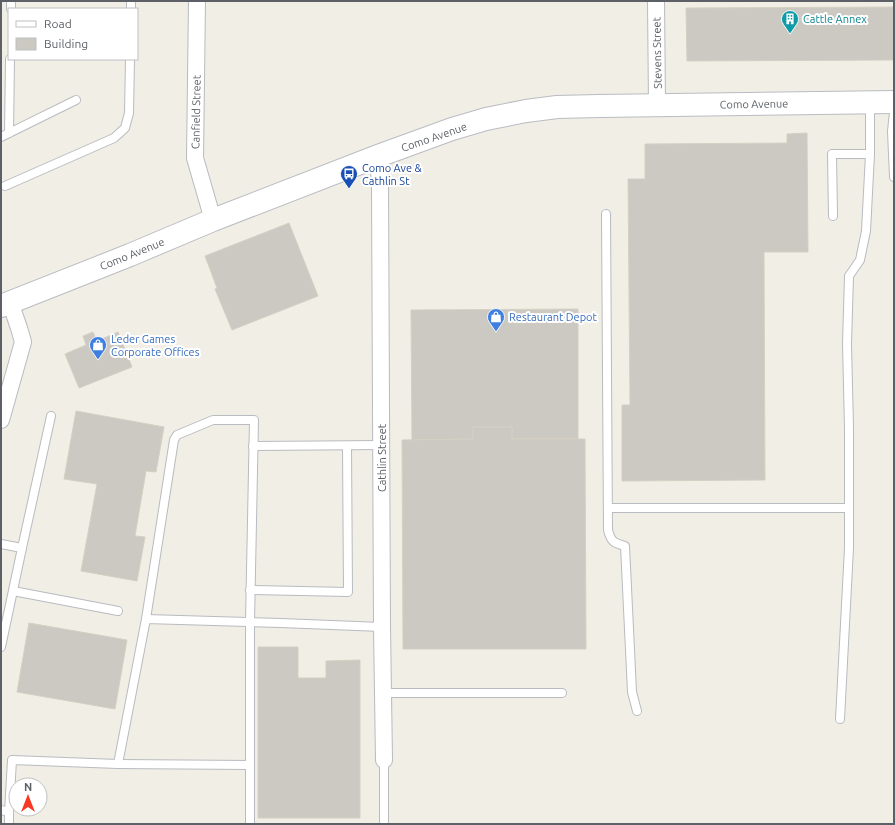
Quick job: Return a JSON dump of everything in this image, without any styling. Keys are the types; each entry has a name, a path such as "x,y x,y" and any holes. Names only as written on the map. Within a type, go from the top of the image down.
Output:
{"main road":[{"name":"Como Avenue","path":"5,304 130,255 213,220 378,156 452,130 486,120 526,111 557,107 894,102"}],"street":[{"name":"Canfield Street","path":"197,1 195,158 213,220"},
{"name":"Stevens Street","path":"656,1 657,105"},
{"name":"Cathlin Street","path":"378,156 380,184 384,760"},
{"path":"1,420 23,342 19,328 5,304"}],"lane":[{"path":"9,133 10,60"},
{"path":"5,186 114,138 125,128 129,113 130,60"},
{"path":"1,137 76,100"},
{"path":"840,719 849,548 847,344 849,276 860,260 866,231 870,154 870,102"},
{"path":"894,112 892,131 894,177"},
{"path":"833,216 832,154 870,154"},
{"path":"606,214 608,530 610,539 616,544 625,546 632,692 637,711"},
{"path":"1,647 51,416"},
{"path":"118,764 146,619 174,440 177,435 213,420 254,420 250,590 250,824"},
{"path":"253,446 382,445"},
{"path":"250,590 348,592 347,446"},
{"path":"608,508 849,508"},
{"path":"1,544 22,548"},
{"path":"13,591 118,611"},
{"path":"146,619 382,627"},
{"path":"383,693 562,693"},
{"path":"9,824 5,811 12,760 118,764 250,765"},
{"path":"384,760 384,824"}],"building":[{"name":"Cattle Annex","path":"894,7 894,60 687,61 686,8"},
{"path":"807,133 808,252 764,252 765,480 622,481 622,405 630,405 628,179 645,179 645,144 787,143 787,134"},
{"path":"289,223 318,296 232,330 215,289 217,288 205,256"},
{"path":"578,309 578,439 512,439 512,427 473,427 473,439 412,440 411,310"},
{"name":"Leder Games Corporate Offices","path":"93,332 97,341 118,332 132,367 79,388 65,354 86,345 83,336"},
{"path":"76,411 164,427 156,472 146,471 135,536 145,537 137,581 81,571 97,484 64,479"},
{"path":"473,427 512,427 512,439 585,439 586,649 403,649 402,440 473,439"},
{"path":"29,623 127,640 115,709 17,692"},
{"path":"258,647 298,647 298,678 326,678 326,661 360,660 360,818 258,818"}],"place":[{"name":"Cattle Annex","path":"790,34"},
{"name":"Como Ave & Cathlin St","path":"349,189"},
{"name":"Restaurant Depot","path":"496,332"},
{"name":"Leder Games Corporate Offices","path":"98,360"}]}
